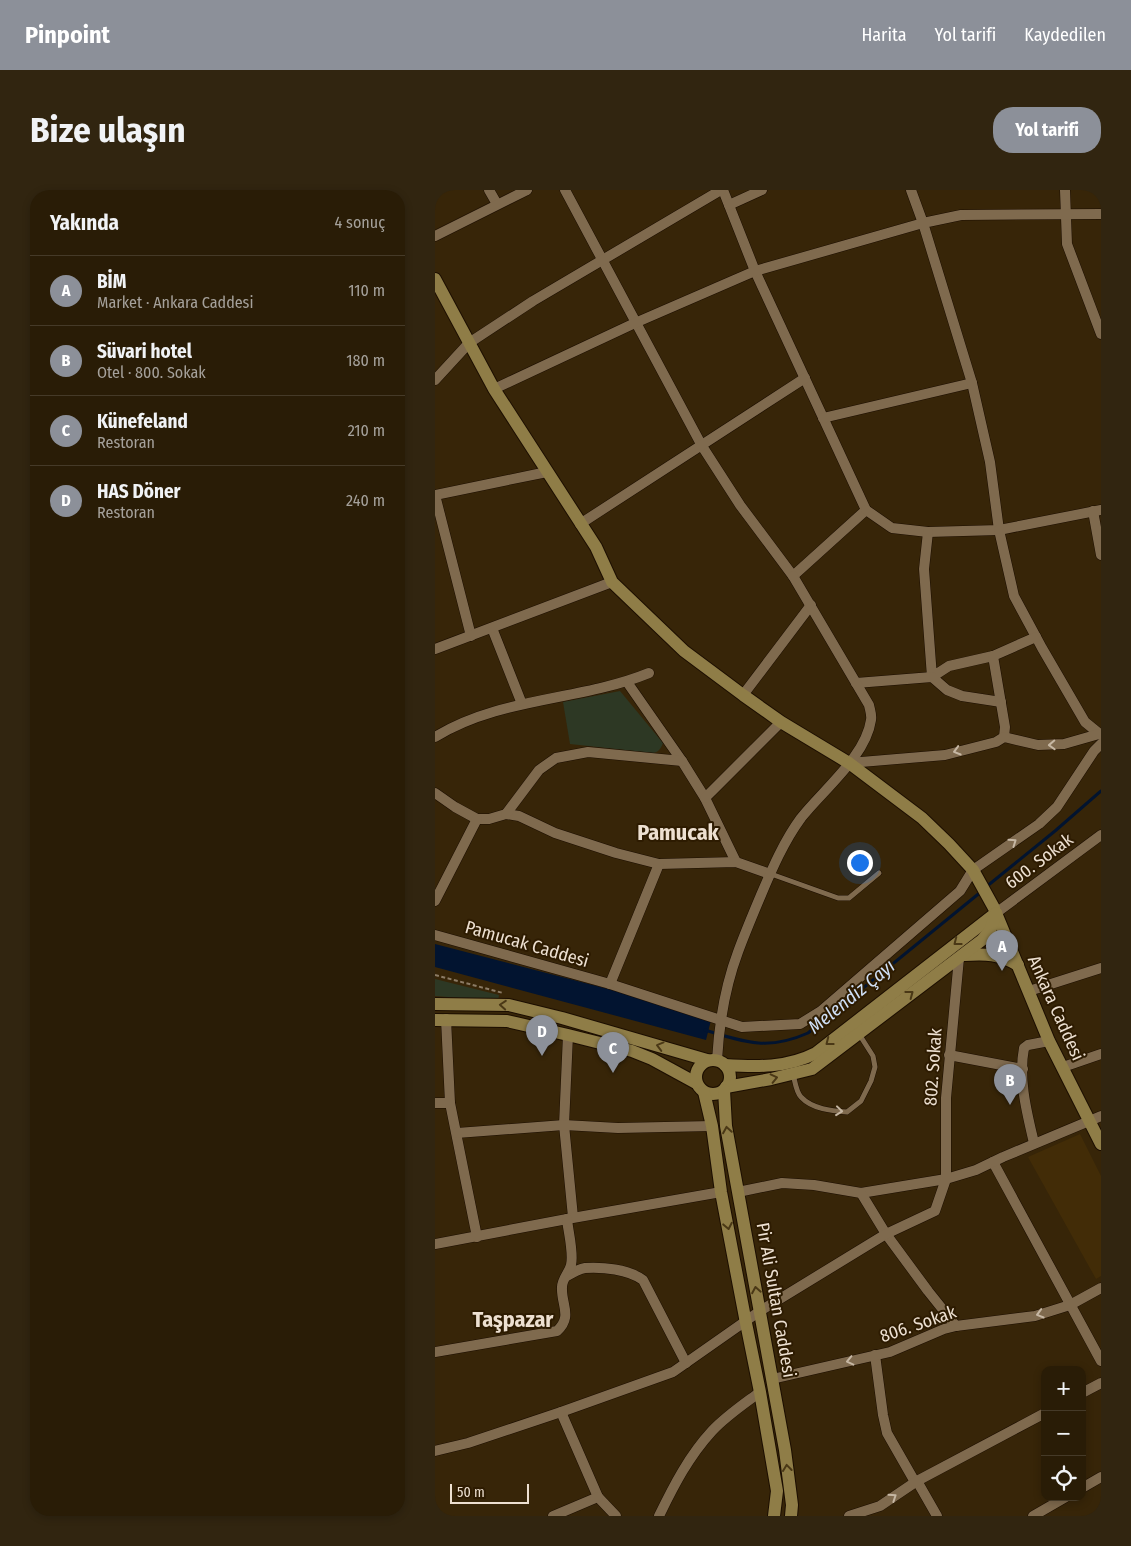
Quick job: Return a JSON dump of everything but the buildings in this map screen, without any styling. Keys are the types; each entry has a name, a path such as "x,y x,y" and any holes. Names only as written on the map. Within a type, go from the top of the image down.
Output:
{"main road":[{"name":"Ankara Caddesi","path":"435,278 494,389 595,547 613,582 684,651 781,722 849,764 922,818 973,870 995,910 1049,1041 1063,1067 1096,1118 1101,1144"},
{"path":"440,1020 507,1021 631,1052 652,1060 714,1094 725,1089 811,1069 982,940 990,931 995,910"},
{"path":"435,1004 509,1005 717,1061 771,1066 791,1063 816,1053 995,910"},
{"path":"961,956 1000,955 1018,964"},
{"path":"725,1089 730,1076 728,1069 717,1061 699,1065 695,1076 712,1126 721,1192 761,1392 777,1491 774,1516"},
{"name":"Pir Ali Sultan Caddesi","path":"725,1089 726,1126 785,1450 792,1505 791,1516"}],"street":[{"path":"489,190 497,204"},
{"path":"435,236 527,190"},
{"path":"565,190 702,446 740,505 793,576 869,705 871,718 864,741 849,764 801,819 780,852 770,874 738,952 730,977 717,1061"},
{"path":"435,380 469,343 533,301 722,190 755,271 866,510 893,528 928,532 999,530 1097,510 1101,555"},
{"path":"729,205 762,190"},
{"path":"911,190 972,382 990,462 999,530 1014,596 1085,722 1101,738"},
{"path":"1065,190 1067,244 1101,334"},
{"path":"494,389 635,323 755,271 923,223 961,216 1101,214"},
{"path":"580,524 805,378"},
{"path":"823,418 972,382"},
{"path":"471,636 435,495 547,472"},
{"path":"793,576 866,510"},
{"path":"928,532 925,569 932,676 947,690 962,696 1001,702"},
{"path":"435,649 613,582"},
{"path":"743,695 811,605"},
{"path":"492,628 522,704"},
{"path":"856,683 932,676 949,666 993,656 1036,637"},
{"path":"993,656 1005,727 1004,737"},
{"path":"435,738 444,732 498,709 627,682 649,673"},
{"path":"627,682 682,761 705,798 736,862"},
{"path":"705,798 781,722"},
{"path":"849,764 945,755 996,742 1004,737 1038,745 1064,744 1101,738"},
{"path":"973,870 1039,824 1057,806 1101,738"},
{"path":"506,814 539,770 556,758 588,752 682,761"},
{"path":"435,793 477,819 489,819 506,814 519,816 555,833 616,853 659,864 736,862 770,874"},
{"path":"435,901 477,819"},
{"name":"600. Sokak","path":"995,910 1101,835"},
{"path":"610,984 659,864"},
{"name":"Pamucak Caddesi","path":"435,935 610,984 722,1024 743,1027 800,1024 821,1011 960,891 973,870"},
{"name":"802. Sokak","path":"435,1451 468,1443 658,1379 673,1372 760,1311 886,1234 935,1211 946,1179 946,1098 961,956"},
{"path":"1029,991 1101,968"},
{"path":"440,1020 450,1103 477,1237"},
{"path":"435,1352 557,1331 563,1325 566,1317 562,1284 571,1267 572,1259 564,1126 568,1035"},
{"path":"1034,1144 1026,1111 1023,1086 1024,1048 1027,1045 1049,1041"},
{"path":"1063,1067 1101,1054"},
{"path":"949,1056 1023,1069"},
{"path":"435,1103 450,1103"},
{"path":"738,1192 782,1183 823,1186 861,1193 946,1179 976,1170 1096,1118"},
{"path":"457,1133 564,1126 618,1128 712,1126"},
{"path":"993,1162 1101,1361"},
{"path":"435,1244 721,1192"},
{"path":"861,1193 886,1234 956,1326"},
{"path":"567,1276 583,1268 603,1269 626,1272 636,1275 643,1280 686,1363"},
{"name":"806. Sokak","path":"773,1379 890,1352 944,1329 956,1326 1035,1316 1070,1305 1101,1288"},
{"path":"875,1356 887,1433 937,1516"},
{"path":"1086,1391 1101,1382"},
{"path":"659,1516 691,1456 713,1430 732,1413 761,1392"},
{"path":"561,1412 598,1497 616,1516"},
{"path":"849,1516 880,1506 916,1482 1041,1415"},
{"path":"1086,1486 1101,1477"},
{"path":"553,1516 598,1497"},
{"path":"1033,1516 1059,1501"}],"lane":[{"path":"770,874 838,898 849,898 879,873"},
{"path":"793,1074 800,1096 813,1105 832,1111 847,1112 861,1101 871,1081 875,1067 873,1056 859,1033"}],"path":[{"path":"435,975 504,993 509,1005"}],"shaded area":[{"path":"1080,1134 1101,1176 1101,1276 1096,1279 1028,1157"}],"green space":[{"path":"620,691 663,743 660,750 653,753 570,744 563,702"},
{"path":"435,979 499,995 498,1001 435,996"}],"water":[{"path":"435,944 712,1016 706,1040 435,967"}],"waterway":[{"name":"Melendiz Çayı","path":"986,887 1101,791"},
{"name":"Melendiz Çayı","path":"705,1030 756,1043 781,1042 808,1033 982,891"}],"place":[{"name":"BİM","path":"1002,971"},
{"name":"HAS Döner","path":"542,1056"},
{"name":"Künefeland","path":"613,1073"},
{"name":"Süvari hotel","path":"1010,1105"}],"district":[{"name":"Pamucak","path":"678,832"},
{"name":"Taşpazar","path":"513,1319"}]}
